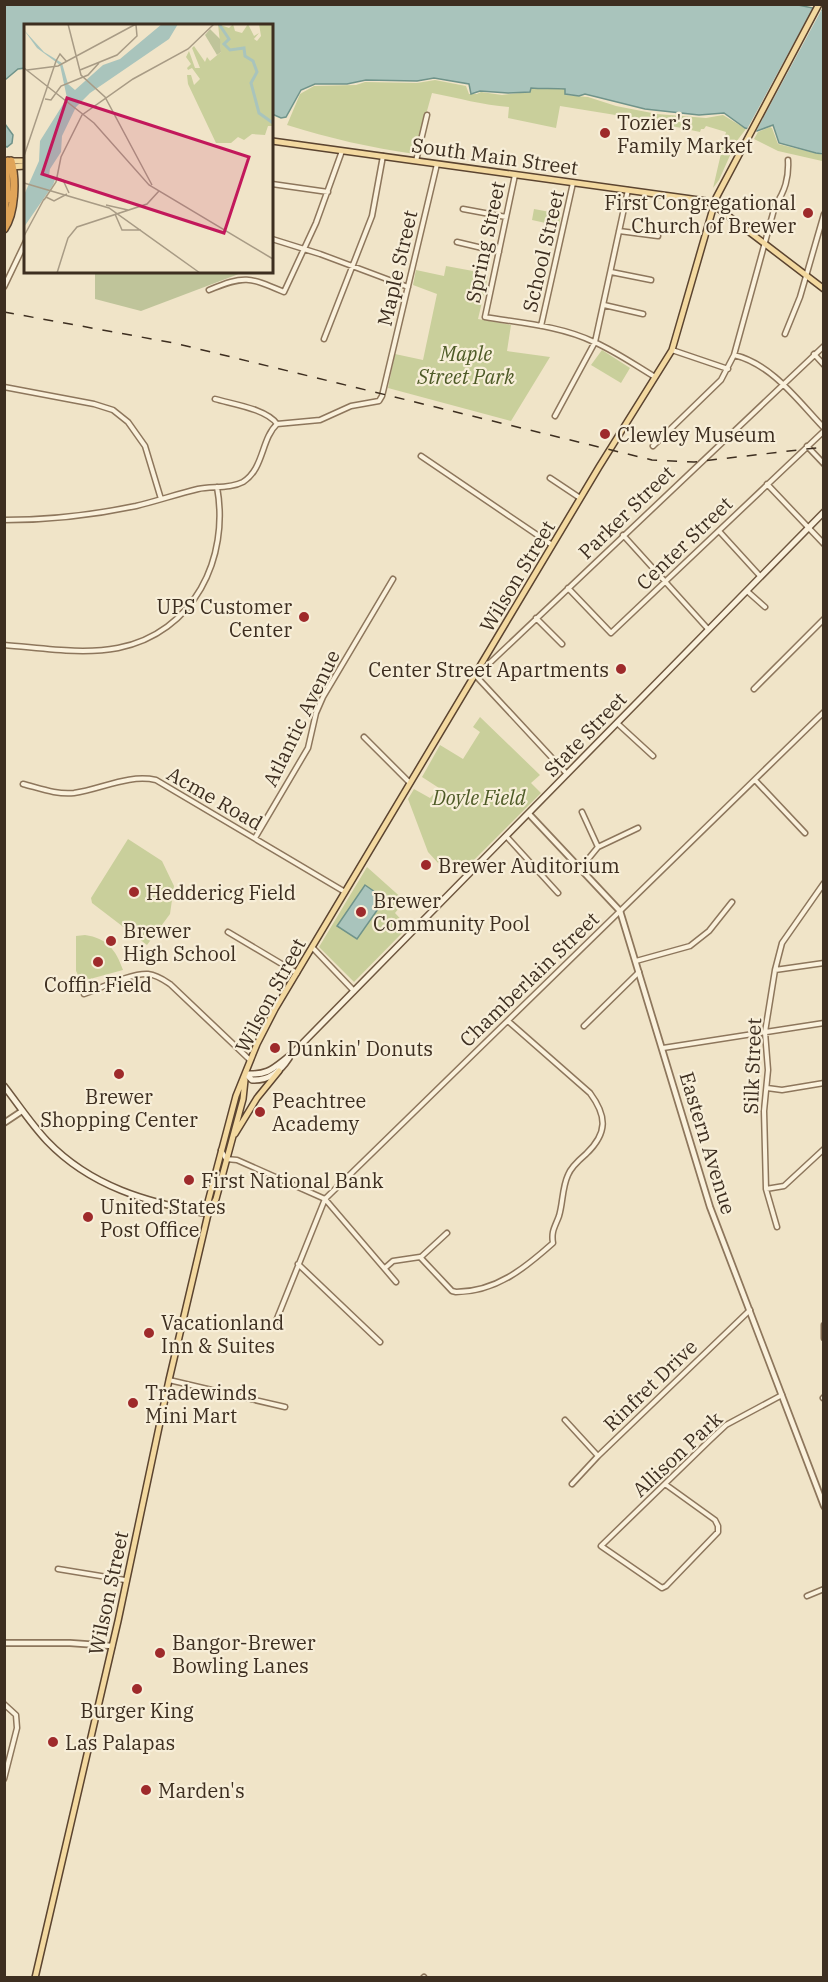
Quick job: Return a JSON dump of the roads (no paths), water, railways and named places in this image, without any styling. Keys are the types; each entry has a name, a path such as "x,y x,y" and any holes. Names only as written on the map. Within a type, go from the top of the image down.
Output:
{"highway":[{"path":"4,216 8,164"},
{"path":"4,229 13,208 8,164"},
{"path":"4,189 7,199"}],"main road":[{"name":"Wilson Street","path":"35,1977 112,1646 169,1380 208,1214 208,1202 236,1096 250,1060 261,1036 312,946 476,676 580,498 672,350 714,205 819,4"},
{"name":"South Main Street","path":"273,141 706,201 714,205"},
{"path":"8,164 24,161"},
{"path":"8,164 24,166"},
{"path":"714,205 824,289"},
{"name":"State Street","path":"246,1074 264,1074 273,1070 292,1054 824,512"},
{"name":"State Street","path":"279,1071 292,1054"},
{"path":"246,1074 252,1080 259,1080 279,1071"},
{"path":"231,1141 253,1104 279,1071"},
{"name":"Wilson Street","path":"208,1214 216,1199 243,1099 246,1074"},
{"path":"4,1086 22,1111 60,1154 100,1182 148,1201 208,1214"}],"street":[{"path":"416,161 427,115"},
{"path":"209,290 244,278 254,279 284,292 305,249 342,151"},
{"path":"324,339 375,203 383,156"},
{"path":"653,446 721,380 729,369 735,355 775,206 789,176 788,160"},
{"name":"Maple Street","path":"277,423 317,420 353,406 375,403 381,398 438,164"},
{"name":"Spring Street","path":"515,174 485,317 541,326"},
{"name":"School Street","path":"541,326 574,182"},
{"path":"273,184 328,192"},
{"path":"555,416 595,342 628,190"},
{"path":"463,209 506,217"},
{"path":"785,334 798,302 824,214"},
{"path":"619,231 658,236"},
{"path":"273,239 408,287"},
{"path":"457,242 499,252"},
{"path":"4,287 24,245"},
{"path":"610,272 651,280"},
{"path":"604,305 643,314"},
{"path":"541,326 595,342 655,377"},
{"name":"Parker Street","path":"476,676 824,346"},
{"path":"672,350 729,369"},
{"path":"814,354 824,365"},
{"path":"735,355 747,357 758,363 782,384 824,429"},
{"path":"4,387 94,404 113,410 128,422 145,446 161,500"},
{"path":"4,520 81,515 128,508 197,490 242,482 250,476 265,448 272,428 277,423 263,413 216,399"},
{"name":"Center Street","path":"568,588 611,633 824,429"},
{"path":"807,446 824,464"},
{"path":"421,456 553,545"},
{"path":"550,478 580,498"},
{"path":"767,484 824,544"},
{"path":"4,645 85,651 118,648 147,639 169,625 193,601 203,586 216,556 219,520 217,487"},
{"path":"718,531 760,576"},
{"path":"623,535 708,629"},
{"name":"Atlantic Avenue","path":"255,838 308,747 316,713 323,697 393,579"},
{"path":"747,590 765,607"},
{"path":"536,618 562,644"},
{"path":"754,689 824,619"},
{"path":"476,676 567,774"},
{"name":"Chamberlain Street","path":"325,1200 824,712"},
{"path":"617,722 653,756"},
{"path":"364,737 410,783"},
{"name":"Acme Road","path":"23,784 64,794 135,778 156,780 345,892"},
{"path":"754,780 805,833"},
{"path":"582,812 598,847"},
{"name":"Eastern Avenue","path":"529,814 620,911 710,1207 824,1506"},
{"path":"580,869 598,847 638,828"},
{"path":"507,837 558,892"},
{"name":"Silk Street","path":"777,1227 766,1189 764,1111 768,1070 765,1032 775,970 785,936 824,883"},
{"path":"636,961 690,946 709,931 732,902"},
{"path":"228,932 297,973"},
{"path":"312,946 354,991"},
{"path":"775,970 824,963"},
{"path":"584,1026 640,972"},
{"path":"84,994 147,974 162,979 250,1060"},
{"path":"420,1257 452,1291 460,1292 491,1287 531,1263 553,1243 551,1232 558,1217 568,1174 596,1143 602,1131 603,1117 599,1105 590,1093 508,1021"},
{"path":"663,1048 824,1023"},
{"path":"767,1088 782,1090 824,1083"},
{"path":"4,1123 22,1111"},
{"path":"229,1149 237,1160"},
{"path":"766,1189 784,1186 824,1149"},
{"path":"221,1150 226,1159 237,1160 325,1200 396,1282"},
{"path":"276,1321 325,1200"},
{"path":"385,1269 393,1262 420,1257 447,1233"},
{"path":"298,1264 380,1342"},
{"name":"Rinfret Drive","path":"572,1484 598,1456 750,1310"},
{"path":"824,1325 824,1338"},
{"path":"169,1380 285,1407"},
{"name":"Allison Park","path":"665,1484 715,1520 718,1532 662,1588 601,1546 665,1484 726,1425 782,1395"},
{"path":"565,1420 598,1456"},
{"path":"58,1569 125,1580"},
{"path":"807,1596 824,1589"},
{"path":"4,1643 70,1643 112,1646"},
{"path":"4,1704 16,1715 17,1728 4,1779"}],"water":[{"path":"5,5 798,5 823,10 823,154 779,143 773,125 757,131 745,128 724,113 699,115 645,109 585,94 579,96 565,94 565,89 531,88 530,92 480,91 471,94 469,84 434,78 417,81 366,80 347,84 315,84 301,90 286,117 281,118 273,114 273,24 24,24 24,68 18,69 5,80"},
{"path":"5,124 13,135 12,143 7,147 5,146"},
{"name":"Brewer Community Pool","path":"365,885 385,899 357,939 337,926"}],"railway":[{"path":"4,312 174,343 652,460 694,462 824,447"}],"place":[{"name":"Tozier's Family Market","path":"605,133"},
{"name":"First Congregational Church of Brewer","path":"808,213"},
{"name":"Clewley Museum","path":"605,434"},
{"name":"UPS Customer Center","path":"304,617"},
{"name":"Center Street Apartments","path":"621,669"},
{"name":"Brewer Auditorium","path":"426,865"},
{"name":"Heddericg Field","path":"134,892"},
{"name":"Brewer Community Pool","path":"361,912"},
{"name":"Brewer High School","path":"111,941"},
{"name":"Coffin Field","path":"98,962"},
{"name":"Dunkin' Donuts","path":"275,1048"},
{"name":"Brewer Shopping Center","path":"119,1074"},
{"name":"Peachtree Academy","path":"260,1112"},
{"name":"First National Bank","path":"189,1180"},
{"name":"United States Post Office","path":"88,1217"},
{"name":"Vacationland Inn & Suites","path":"149,1333"},
{"name":"Tradewinds Mini Mart","path":"133,1403"},
{"name":"Bangor-Brewer Bowling Lanes","path":"160,1653"},
{"name":"Burger King","path":"137,1689"},
{"name":"Las Palapas","path":"53,1742"},
{"name":"Marden's","path":"146,1790"}],"park label":[{"name":"Maple Street Park","path":"466,364"},
{"name":"Doyle Field","path":"479,797"}]}
